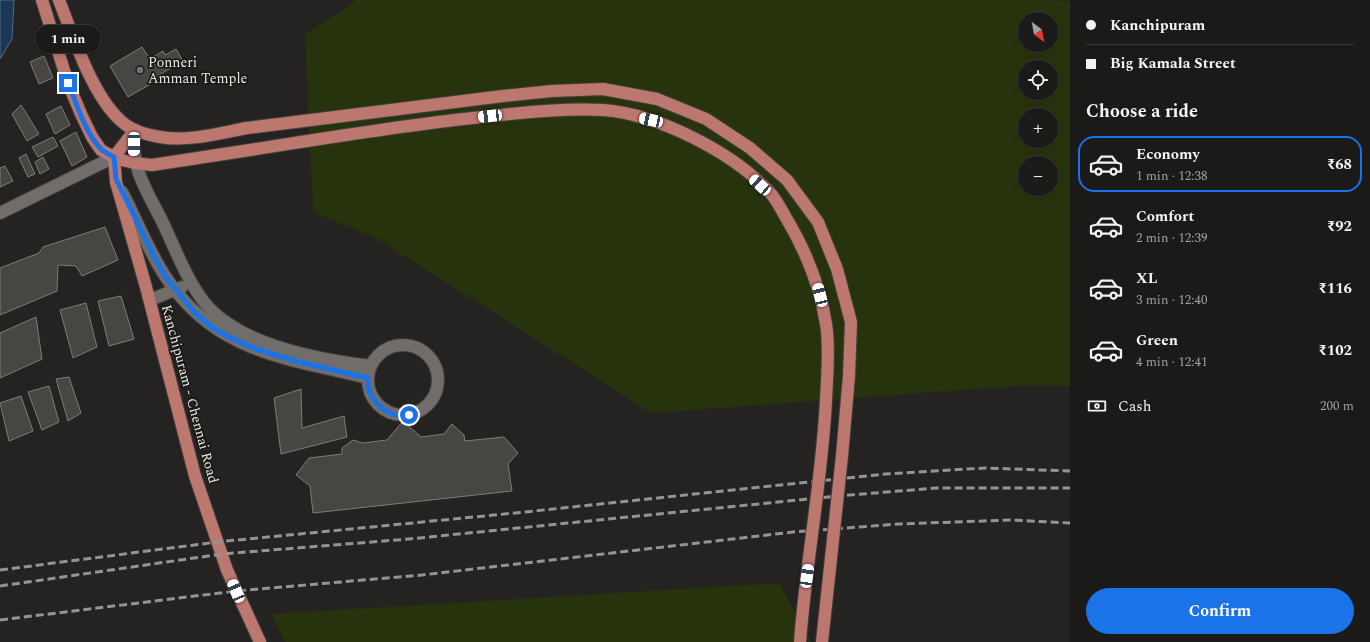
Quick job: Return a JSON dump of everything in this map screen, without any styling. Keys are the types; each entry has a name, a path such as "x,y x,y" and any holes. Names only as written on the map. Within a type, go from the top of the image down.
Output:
{"main road":[{"path":"42,0 68,83 92,137 101,150 114,157 135,163 152,165 452,120 554,110 605,110 651,120 696,138 737,164 772,195 798,236 816,280 827,326 828,376 825,426 803,602 800,642"},
{"path":"59,0 73,37 97,89 110,108 125,125 135,130 161,138 180,138 247,128 510,95 552,91 603,89 657,99 706,119 750,148 787,180 818,222 837,269 851,322 849,376 842,456 822,642"},
{"path":"114,157 135,130"},
{"name":"Kanchipuram - Chennai Road","path":"114,157 116,179 150,300 195,476 227,570 260,642"}],"street":[{"path":"135,130 135,163 191,281 210,309 222,319 248,334 275,346 369,372"},
{"path":"0,213 114,157"},
{"path":"116,179 165,276 194,312 213,328 229,337 268,354 369,372"},
{"path":"150,300 176,290 191,281"},
{"path":"404,344 416,346 426,352 433,360 439,376 437,393 430,403 421,411 409,415 397,415 386,411 376,403 370,392 369,372 375,358 383,350 393,345 404,344"}],"green space":[{"path":"356,0 1070,1 1070,386 1031,385 652,413 376,238 313,212 305,34 345,9"},
{"path":"779,583 811,642 285,642 271,614"}],"water":[{"path":"0,0 14,0 12,39 0,59"}],"building":[{"path":"142,47 150,59 163,51 165,55 176,49 183,61 159,75 161,78 128,97 110,66"},
{"path":"44,56 53,78 39,84 30,62"},
{"path":"21,105 39,134 27,141 12,114"},
{"path":"61,106 70,125 55,134 46,114"},
{"path":"76,132 87,157 72,166 60,141"},
{"path":"53,137 58,146 38,157 32,147"},
{"path":"26,154 35,174 28,177 19,158"},
{"path":"43,157 49,169 40,174 35,162"},
{"path":"5,166 13,181 0,187 0,168"},
{"path":"105,227 118,260 82,276 76,266 58,265 57,291 0,315 0,268 39,253 43,247"},
{"path":"121,296 134,339 109,346 98,301"},
{"path":"86,303 97,347 73,358 60,310"},
{"path":"36,317 42,359 0,378 0,333"},
{"path":"69,377 81,413 68,421 56,379"},
{"path":"49,386 59,422 42,430 28,392"},
{"path":"301,389 302,428 344,416 347,437 281,454 274,398"},
{"path":"21,396 33,431 9,441 0,403"},
{"path":"403,421 421,437 444,434 452,424 464,435 465,441 504,437 518,453 508,464 512,491 313,513 310,486 296,475 309,458 342,454 342,448 353,440 363,443 387,440"}],"railway":[{"path":"0,570 217,542 515,513 885,474 985,468 1070,471"},
{"path":"0,586 222,554 409,539 838,496 936,488 1070,488"},
{"path":"0,620 236,591 422,575 793,532 899,524 1011,520 1070,523"}],"place":[{"name":"Ponneri Amman Temple","path":"140,70"}],"route":[{"path":"68,83 92,137 101,150 114,157 116,179 160,267 165,276 194,312 213,328 229,337 268,354 368,378 367,381 370,392 376,403 386,411 397,415 409,415"}]}
